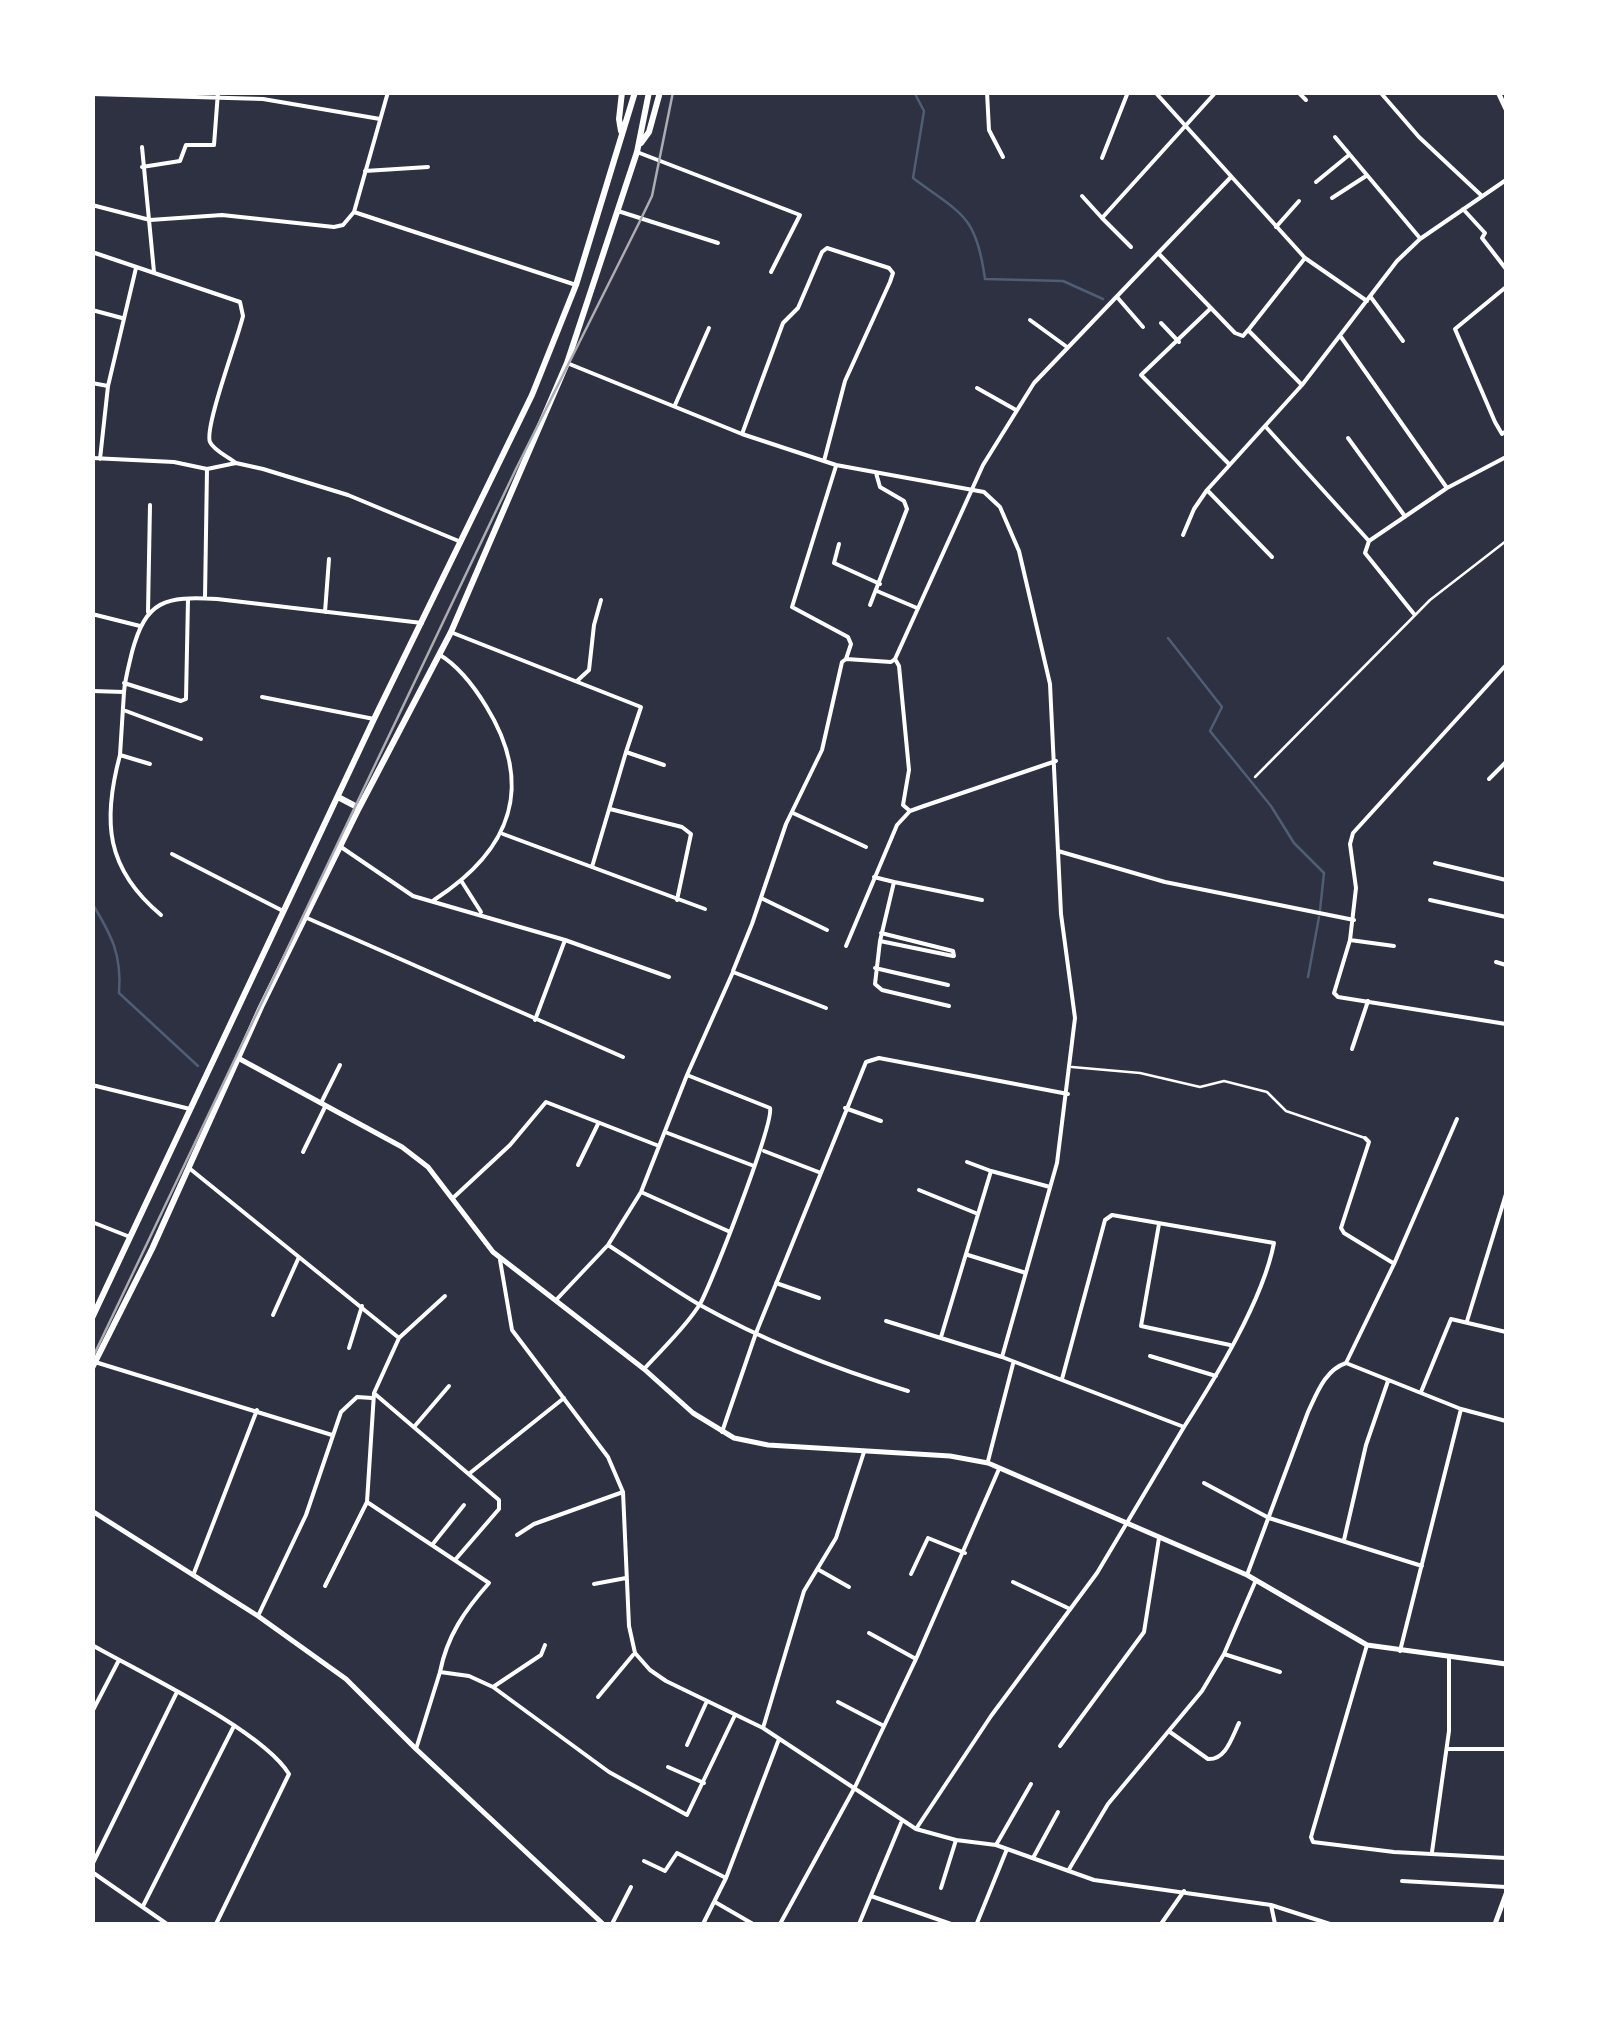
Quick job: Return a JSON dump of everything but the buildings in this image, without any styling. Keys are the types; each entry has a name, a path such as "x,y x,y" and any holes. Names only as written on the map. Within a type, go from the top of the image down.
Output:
{"highway":[{"path":"622,92 622,138"},
{"path":"93,1315 374,719 532,395 576,284 634,92"},
{"path":"638,150 649,132 660,92"},
{"path":"94,1365 340,847 451,632 567,363 638,150 649,94"},
{"path":"338,797 359,808"}],"street":[{"path":"263,100 265,92"},
{"path":"92,205 150,220 222,215 344,225 354,212 388,92"},
{"path":"987,92 989,130 1004,157"},
{"path":"1102,158 1128,92"},
{"path":"1155,92 1305,258 1369,298 1403,341"},
{"path":"1102,218 1216,92"},
{"path":"1298,92 1306,100"},
{"path":"1380,92 1419,137 1482,196"},
{"path":"1498,92 1506,109"},
{"path":"92,94 217,94 380,119"},
{"path":"142,166 180,161 186,145 214,145 217,94"},
{"path":"1336,137 1420,239"},
{"path":"142,147 154,274"},
{"path":"638,150 800,215 771,272"},
{"path":"1316,182 1350,155"},
{"path":"365,171 428,166"},
{"path":"1332,198 1366,176"},
{"path":"846,659 895,659 972,488 1039,376 1231,177"},
{"path":"1183,535 1194,509 1228,463 1302,385 1397,261 1420,239 1506,180"},
{"path":"1082,196 1131,247"},
{"path":"1276,226 1299,200"},
{"path":"1463,209 1485,233 1482,238 1506,268"},
{"path":"618,211 718,243"},
{"path":"354,212 576,284"},
{"path":"742,434 784,323 798,308 822,252 827,248 889,268 893,273 890,282 841,393 824,461"},
{"path":"92,252 228,296 242,306 230,366 217,399 210,439 213,446 236,463 348,495 461,542"},
{"path":"1159,254 1210,309 1243,336 1305,258"},
{"path":"136,268 122,318 96,459 174,462 206,469 236,463"},
{"path":"1506,286 1454,329 1495,422 1502,434 1506,431"},
{"path":"1116,298 1142,327"},
{"path":"1210,309 1141,375 1228,463"},
{"path":"92,310 122,318"},
{"path":"1030,320 1067,347"},
{"path":"1160,322 1179,342"},
{"path":"676,406 709,328"},
{"path":"1248,330 1302,385"},
{"path":"1341,336 1447,488"},
{"path":"567,363 742,434 824,461 984,492 997,502 1019,551 1050,684 1061,914 1075,1018 1067,1097 1050,1187 1002,1358"},
{"path":"92,383 108,386"},
{"path":"977,388 1016,410"},
{"path":"1264,425 1369,542"},
{"path":"1348,438 1404,515"},
{"path":"1414,614 1365,553 1369,542 1447,488 1506,457"},
{"path":"557,1300 608,1245 641,1192 732,972 791,812 822,750 842,662 851,644 848,637 792,607 836,464"},
{"path":"205,598 206,469"},
{"path":"870,605 907,508 904,502 880,488 876,473"},
{"path":"1208,490 1272,556"},
{"path":"148,612 150,505"},
{"path":"838,544 834,563 880,584"},
{"path":"325,612 329,559"},
{"path":"877,591 917,608"},
{"path":"124,683 181,700 188,697 188,597"},
{"path":"162,915 131,884 113,847 109,810 120,755 124,683 140,626 148,612 164,602 188,597 422,624"},
{"path":"576,681 590,670 594,625 601,600"},
{"path":"92,614 140,626"},
{"path":"451,632 641,706 592,868"},
{"path":"432,901 462,882 502,834 512,798 506,745 480,697 440,655"},
{"path":"895,659 900,666 909,765 903,805 910,812"},
{"path":"1506,665 1354,833 1350,844 1356,888 1354,920 1334,994 1506,1024"},
{"path":"92,691 124,692"},
{"path":"262,696 374,719"},
{"path":"123,711 201,739"},
{"path":"626,752 664,765"},
{"path":"120,755 150,764"},
{"path":"846,946 897,825 910,812 1056,761"},
{"path":"1489,780 1506,762"},
{"path":"610,809 682,827 691,834 677,900"},
{"path":"791,812 866,846"},
{"path":"502,834 705,909"},
{"path":"340,847 405,893 565,940 669,976"},
{"path":"1058,851 1166,882 1354,920"},
{"path":"172,854 286,912"},
{"path":"1435,862 1506,880"},
{"path":"874,876 982,900"},
{"path":"462,882 482,915"},
{"path":"894,882 874,982 882,990 949,1006"},
{"path":"761,898 828,930"},
{"path":"1430,900 1506,917"},
{"path":"306,917 623,1057"},
{"path":"880,942 956,954 882,933"},
{"path":"535,1020 565,940"},
{"path":"1350,940 1394,946"},
{"path":"1496,962 1506,965"},
{"path":"875,968 948,985"},
{"path":"732,972 826,1008"},
{"path":"1352,1049 1368,1002"},
{"path":"238,1058 402,1147 428,1168 484,1243 500,1258 644,1370 692,1413 734,1438 768,1446 950,1456 988,1464 1247,1575 1367,1645 1506,1664"},
{"path":"722,1432 756,1334 862,1067 874,1058 1067,1097"},
{"path":"302,1152 340,1065"},
{"path":"644,1370 699,1304 762,1150 771,1110 687,1075"},
{"path":"92,1085 192,1110"},
{"path":"452,1198 510,1144 545,1103 659,1146"},
{"path":"845,1108 881,1121"},
{"path":"1346,1363 1457,1119"},
{"path":"578,1165 598,1124"},
{"path":"664,1132 755,1166"},
{"path":"1367,1140 1341,1228 1394,1264"},
{"path":"762,1150 820,1173"},
{"path":"967,1162 1050,1187"},
{"path":"189,1168 399,1338"},
{"path":"941,1338 991,1171"},
{"path":"919,1190 978,1214"},
{"path":"641,1192 728,1231"},
{"path":"1467,1321 1506,1194"},
{"path":"916,1829 991,1716 1070,1609 1216,1376 1256,1294 1274,1243 1118,1214 1106,1220 1062,1379"},
{"path":"92,1222 132,1238"},
{"path":"1159,1223 1140,1326 1230,1345"},
{"path":"608,1245 699,1304 756,1334 832,1368 908,1392"},
{"path":"967,1255 1026,1273"},
{"path":"273,1315 299,1257"},
{"path":"500,1258 512,1330 608,1458 623,1492 634,1653 666,1681 764,1728 916,1829 956,1840 996,1844 1094,1880 1271,1905 1330,1924"},
{"path":"776,1283 819,1298"},
{"path":"325,1586 367,1502 373,1396 399,1338 445,1296"},
{"path":"349,1348 362,1306"},
{"path":"1421,1392 1453,1318 1506,1332"},
{"path":"886,1322 1062,1379 1184,1427"},
{"path":"1150,1356 1216,1376"},
{"path":"1247,1575 1320,1388 1338,1365 1346,1363 1461,1409 1506,1421"},
{"path":"988,1464 1013,1364"},
{"path":"94,1365 332,1435"},
{"path":"1344,1540 1366,1445 1388,1381"},
{"path":"414,1427 449,1386"},
{"path":"258,1616 306,1515 332,1435 347,1404 357,1398 373,1396 494,1494 500,1506 455,1560"},
{"path":"470,1474 564,1398"},
{"path":"1400,1651 1461,1409"},
{"path":"194,1573 257,1410"},
{"path":"764,1728 804,1591 836,1538 864,1451"},
{"path":"780,1924 884,1726 998,1469"},
{"path":"1204,1482 1269,1518 1422,1566"},
{"path":"517,1535 534,1524 623,1492"},
{"path":"367,1502 489,1583 453,1629 445,1646 416,1749"},
{"path":"432,1545 464,1504"},
{"path":"92,1511 194,1573 346,1679 603,1924"},
{"path":"911,1574 928,1538 964,1553"},
{"path":"1060,1746 1144,1632 1159,1538"},
{"path":"817,1569 850,1588"},
{"path":"594,1584 626,1578"},
{"path":"1068,1871 1108,1804 1202,1691 1224,1654 1256,1580"},
{"path":"1013,1582 1070,1609"},
{"path":"869,1633 916,1659"},
{"path":"92,1645 234,1726 280,1759 289,1774 216,1924"},
{"path":"493,1687 542,1655 545,1645"},
{"path":"1367,1645 1313,1842 1394,1852 1506,1858"},
{"path":"598,1697 634,1653"},
{"path":"1224,1654 1280,1672"},
{"path":"1432,1852 1448,1749 1449,1657"},
{"path":"92,1712 119,1660"},
{"path":"440,1672 469,1676 493,1687 609,1772 687,1815 735,1715"},
{"path":"167,1924 92,1868 176,1692"},
{"path":"687,1745 706,1702"},
{"path":"838,1702 884,1726"},
{"path":"1170,1732 1208,1759 1216,1760 1239,1723"},
{"path":"142,1906 234,1726"},
{"path":"703,1924 726,1878 779,1739"},
{"path":"1448,1749 1506,1748"},
{"path":"668,1767 704,1783"},
{"path":"996,1844 1031,1784"},
{"path":"1034,1858 1058,1812"},
{"path":"859,1924 902,1822"},
{"path":"941,1888 956,1840"},
{"path":"977,1924 1007,1848"},
{"path":"644,1861 665,1870 676,1853 726,1878"},
{"path":"1402,1881 1506,1891 1495,1924"},
{"path":"612,1924 631,1887"},
{"path":"1161,1924 1184,1891"},
{"path":"871,1896 952,1924"},
{"path":"715,1902 754,1924"},
{"path":"1271,1905 1276,1924"}],"lane":[{"path":"1255,778 1414,614 1506,542"},
{"path":"1070,1066 1140,1073 1200,1086 1220,1081 1236,1084 1271,1094 1286,1111 1367,1140"}],"waterway":[{"path":"914,92 924,111 913,178 964,218 977,241 985,279 1063,281 1103,299"},
{"path":"1168,638 1222,707 1210,731 1271,806 1294,843 1324,873 1320,910"},
{"path":"92,903 114,946 119,993 198,1066"},
{"path":"1308,977 1319,917"}],"tram line":[{"path":"92,1359 516,469 652,196 673,92"}]}
